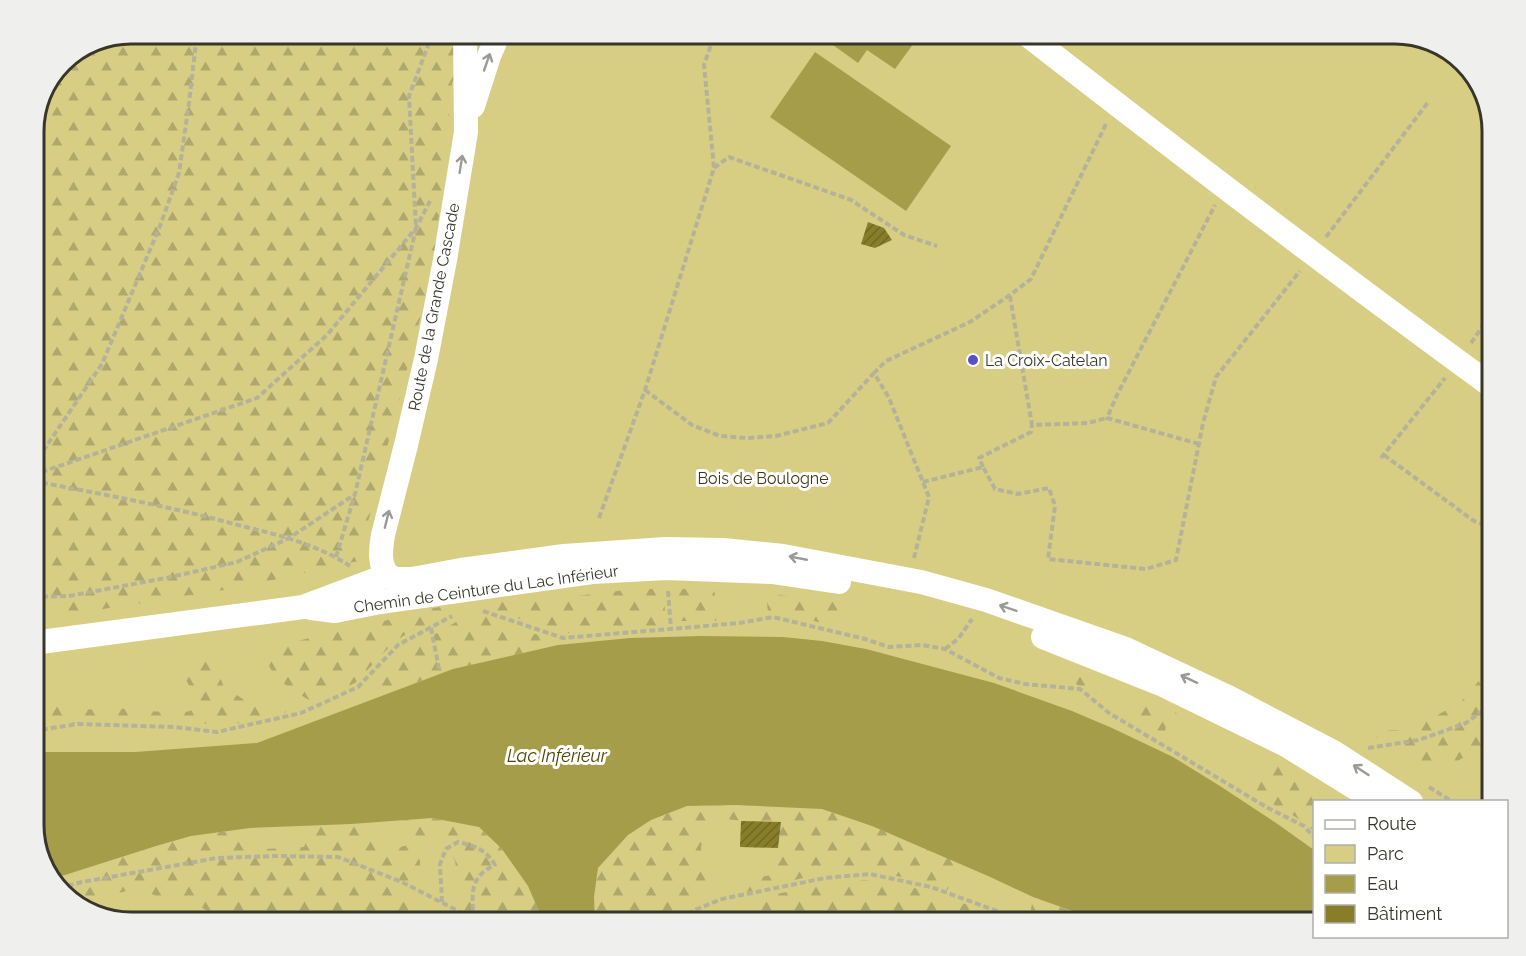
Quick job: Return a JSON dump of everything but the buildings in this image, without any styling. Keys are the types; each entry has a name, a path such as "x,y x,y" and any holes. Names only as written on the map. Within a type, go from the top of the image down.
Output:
{"street":[{"name":"Route de la Grande Cascade","path":"385,569 381,547 430,337 466,132 465,44"},
{"path":"466,132 475,98 494,44"},
{"path":"1039,44 1482,379"},
{"name":"Chemin de Ceinture du Lac Inférieur","path":"303,607 385,569 394,579 412,579 564,556 676,549 723,549 783,556 921,582 986,600 1126,650 1226,696 1420,794"},
{"name":"Chemin de Ceinture du Lac Inférieur","path":"44,642 303,607 335,611 380,602 592,572 666,568 772,572 887,590 976,614 1065,645 1161,684 1286,746 1376,800"}],"path":[{"path":"44,450 102,364 160,226 179,173 196,44"},
{"path":"336,557 355,494 416,228 409,96 429,44"},
{"path":"599,518 645,390 714,168 704,65 711,44"},
{"path":"1010,296 1032,425 1031,432 979,458 995,489 1018,494 1048,488 1055,506 1048,559 1146,569 1176,560 1199,444 1216,377 1314,254 1429,101"},
{"path":"645,390 692,425 720,436 747,438 776,436 828,423 886,361 970,322 1031,279 1108,120 1120,107"},
{"path":"714,168 729,158 851,200 904,235 937,246"},
{"path":"1107,418 1225,186"},
{"path":"44,472 257,398 327,335 416,228 431,199"},
{"path":"1482,327 1458,362 1382,457 1474,521 1483,524"},
{"path":"874,373 889,398 929,498 914,559"},
{"path":"1032,425 1088,423 1107,418 1199,444"},
{"path":"923,482 983,467"},
{"path":"44,482 170,508 289,538 336,557 352,567 385,569"},
{"path":"44,597 69,596 237,562 289,538 355,494"},
{"path":"478,609 563,638 740,623 773,617 889,647 922,645 945,649 999,678 1025,684 1080,689 1109,713 1268,808 1304,826 1313,836"},
{"path":"44,729 78,724 174,726 217,732 301,713 358,687 398,645 461,611"},
{"path":"945,649 958,639 976,614"},
{"path":"431,628 439,669"},
{"path":"1359,750 1419,740 1466,723 1483,711"},
{"path":"1420,794 1448,800"},
{"path":"442,903 440,864 446,849 458,842 474,845 490,856 495,865 478,876 472,898 473,913"},
{"path":"68,886 217,858 338,857 402,882 461,913"},
{"path":"690,913 722,899 825,878 870,874 931,887 1000,913"}],"green space":[{"name":"Bois de Boulogne","path":"130,44 1407,44 1439,55 1449,61 1465,77 1480,108 1482,125 1483,800 1313,800 1313,913 130,913 108,910 87,901 73,891 58,874 48,854 44,831 44,125 46,108 61,77 73,65 97,50 113,45"},
{"path":"468,44 452,83 434,264 358,561 237,588 44,618 44,125 46,108 52,92 61,77 73,65 97,50 113,45"},
{"path":"634,589 663,589 666,622 662,626 633,630 631,627 623,630 567,633 487,609 482,603 576,596"},
{"path":"675,589 714,589 717,607 716,621 680,621 674,610"},
{"path":"766,593 839,603 841,621 839,627 793,616 768,613"},
{"path":"467,603 466,606 395,641 355,683 312,702 281,681 268,663 267,648 392,619 401,613"},
{"path":"477,612 551,640 558,645 453,669 380,696 375,677 402,653"},
{"path":"205,655 217,670 224,687 246,701 284,709 286,712 246,723 129,720 44,726 44,693 51,692 70,704 73,709 118,710 133,706 148,711 182,713 193,710 196,699 181,670 180,660"},
{"path":"1079,671 1102,680 1095,694 1076,684"},
{"path":"1483,676 1483,743 1479,748 1451,765 1414,763 1366,730 1398,730 1422,723 1460,703"},
{"path":"1148,701 1177,713 1166,718 1165,741 1120,717 1128,707"},
{"path":"1269,760 1337,800 1313,800 1313,830 1284,810 1251,794 1257,790"},
{"path":"737,805 822,809 872,826 961,864 947,890 907,878 865,870 825,872 753,891 723,895 722,887 728,883 771,875 774,863 780,858 778,848 781,823 713,817 705,821 701,848 704,862 714,868 714,883 707,896 677,913 595,913 594,897 598,868 628,835 651,820 687,806"},
{"path":"432,818 479,827 502,849 528,886 540,913 459,913 461,899 455,861 446,842 416,836 404,820"},
{"path":"368,823 380,855 390,855 403,846 409,846 416,852 420,868 414,882 414,894 408,913 209,913 199,905 182,898 164,900 140,888 86,900 80,896 91,886 89,867 191,836 236,830 245,850 304,847 313,826"},
{"path":"864,880 927,890 990,913 756,913 756,905 772,895 829,883"},
{"path":"1033,897 1077,913 1030,913"}],"water":[{"path":"832,44 913,44 895,69 867,50 858,63"},
{"path":"815,52 951,146 906,211 770,117"},
{"name":"Lac Inférieur","path":"783,637 822,641 866,649 994,683 1072,711 1173,757 1313,849 1313,913 1078,913 1033,897 872,826 822,809 737,805 687,806 651,820 628,835 598,868 594,897 595,913 540,913 528,886 502,849 479,827 432,818 250,828 191,836 60,876 48,854 44,831 44,752 135,752 257,743 453,669 558,645 630,638"}],"place":[{"name":"La Croix-Catelan","path":"973,360"}]}
